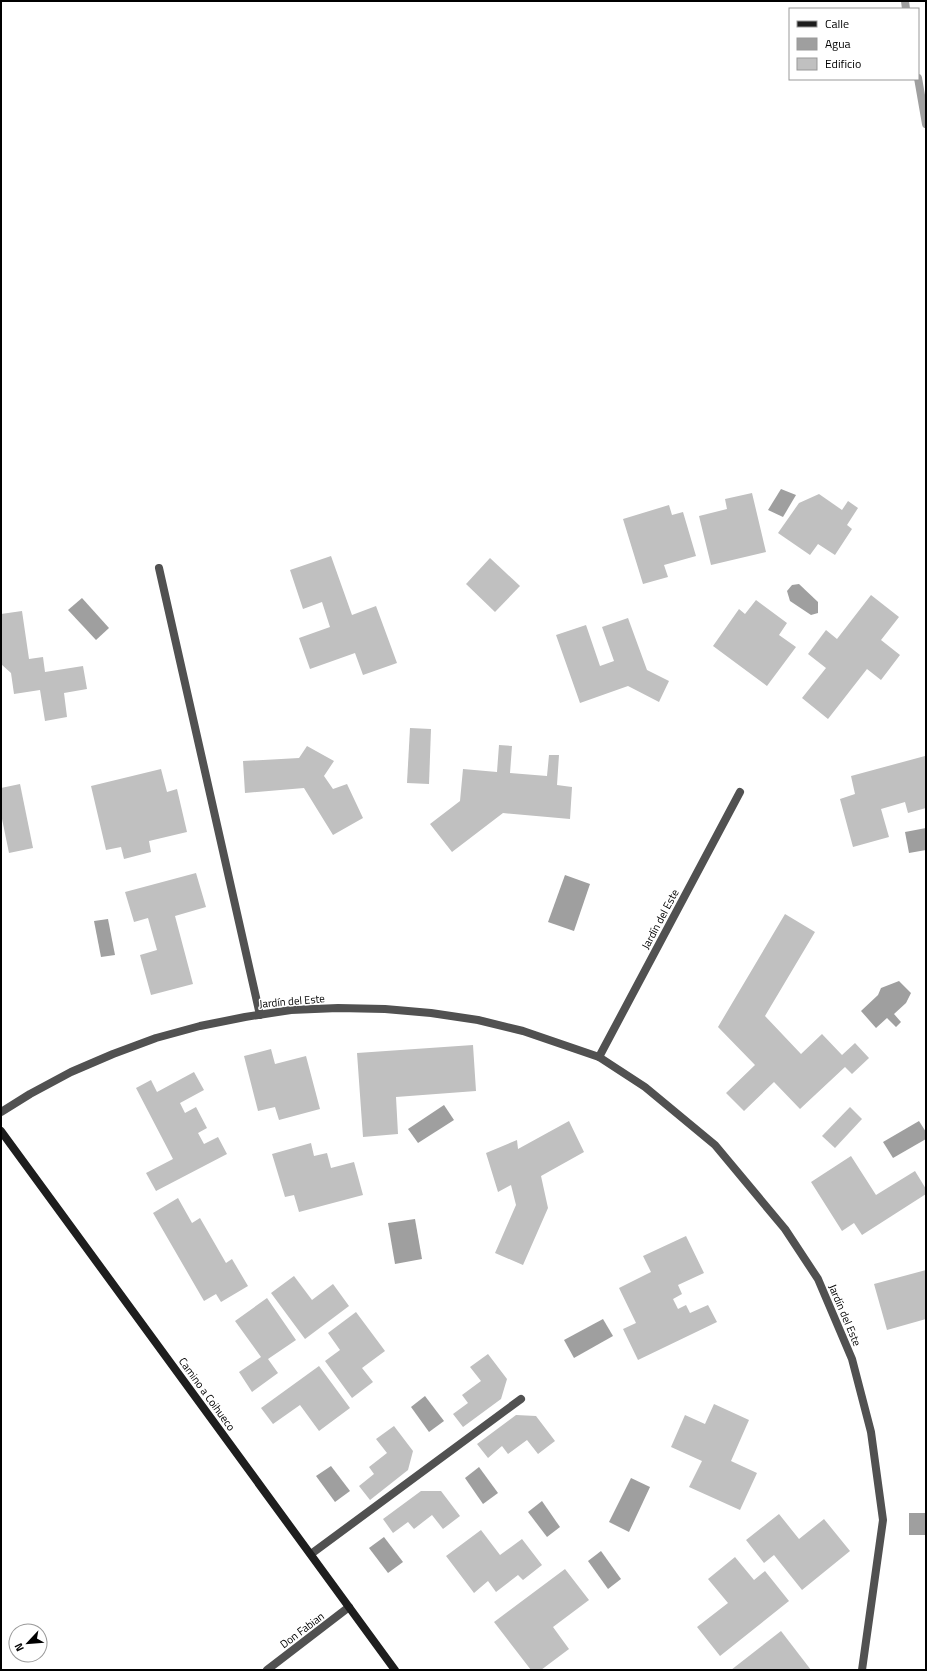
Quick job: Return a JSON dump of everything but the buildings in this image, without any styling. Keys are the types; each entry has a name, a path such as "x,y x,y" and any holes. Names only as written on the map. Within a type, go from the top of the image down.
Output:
{"main road":[{"name":"Camino a Coihueco","path":"1,1131 395,1670"}],"street":[{"path":"160,568 260,1015"},
{"name":"Jardín del Este","path":"599,1057 740,792"},
{"name":"Jardín del Este","path":"1,1112 30,1094 71,1072 156,1038 200,1026 291,1010 338,1008 385,1009 431,1013 478,1020 523,1031 599,1057 645,1087 715,1145 785,1229 818,1279 852,1359 871,1432 883,1520 862,1670"},
{"path":"311,1554 521,1399"},
{"name":"Don Fabian","path":"267,1670 349,1607"}],"water":[{"path":"781,489 796,495 783,517 768,510"},
{"path":"799,584 818,602 818,613 811,615 790,601 787,591 792,585"},
{"path":"82,598 109,628 96,640 68,610"},
{"path":"926,828 926,850 909,853 905,832"},
{"path":"565,875 590,884 574,931 548,922"},
{"path":"108,919 115,955 101,957 94,921"},
{"path":"899,981 911,993 906,1003 894,1014 901,1022 896,1027 887,1018 876,1028 861,1011 878,995 881,988"},
{"path":"444,1105 454,1120 418,1143 408,1129"},
{"path":"919,1121 926,1132 926,1139 893,1158 883,1142"},
{"path":"415,1219 422,1259 395,1264 388,1223"},
{"path":"603,1319 613,1336 574,1358 564,1340"},
{"path":"425,1396 444,1421 429,1432 411,1407"},
{"path":"331,1466 350,1491 335,1502 316,1476"},
{"path":"479,1467 498,1493 483,1504 465,1478"},
{"path":"631,1478 650,1487 629,1532 609,1522"},
{"path":"542,1501 560,1527 547,1537 528,1512"},
{"path":"909,1513 926,1513 926,1535 909,1535"},
{"path":"384,1537 403,1562 388,1573 369,1548"},
{"path":"601,1551 621,1579 608,1589 588,1561"}],"waterway":[{"path":"905,1 906,8"},
{"path":"918,80 926,124"}]}
